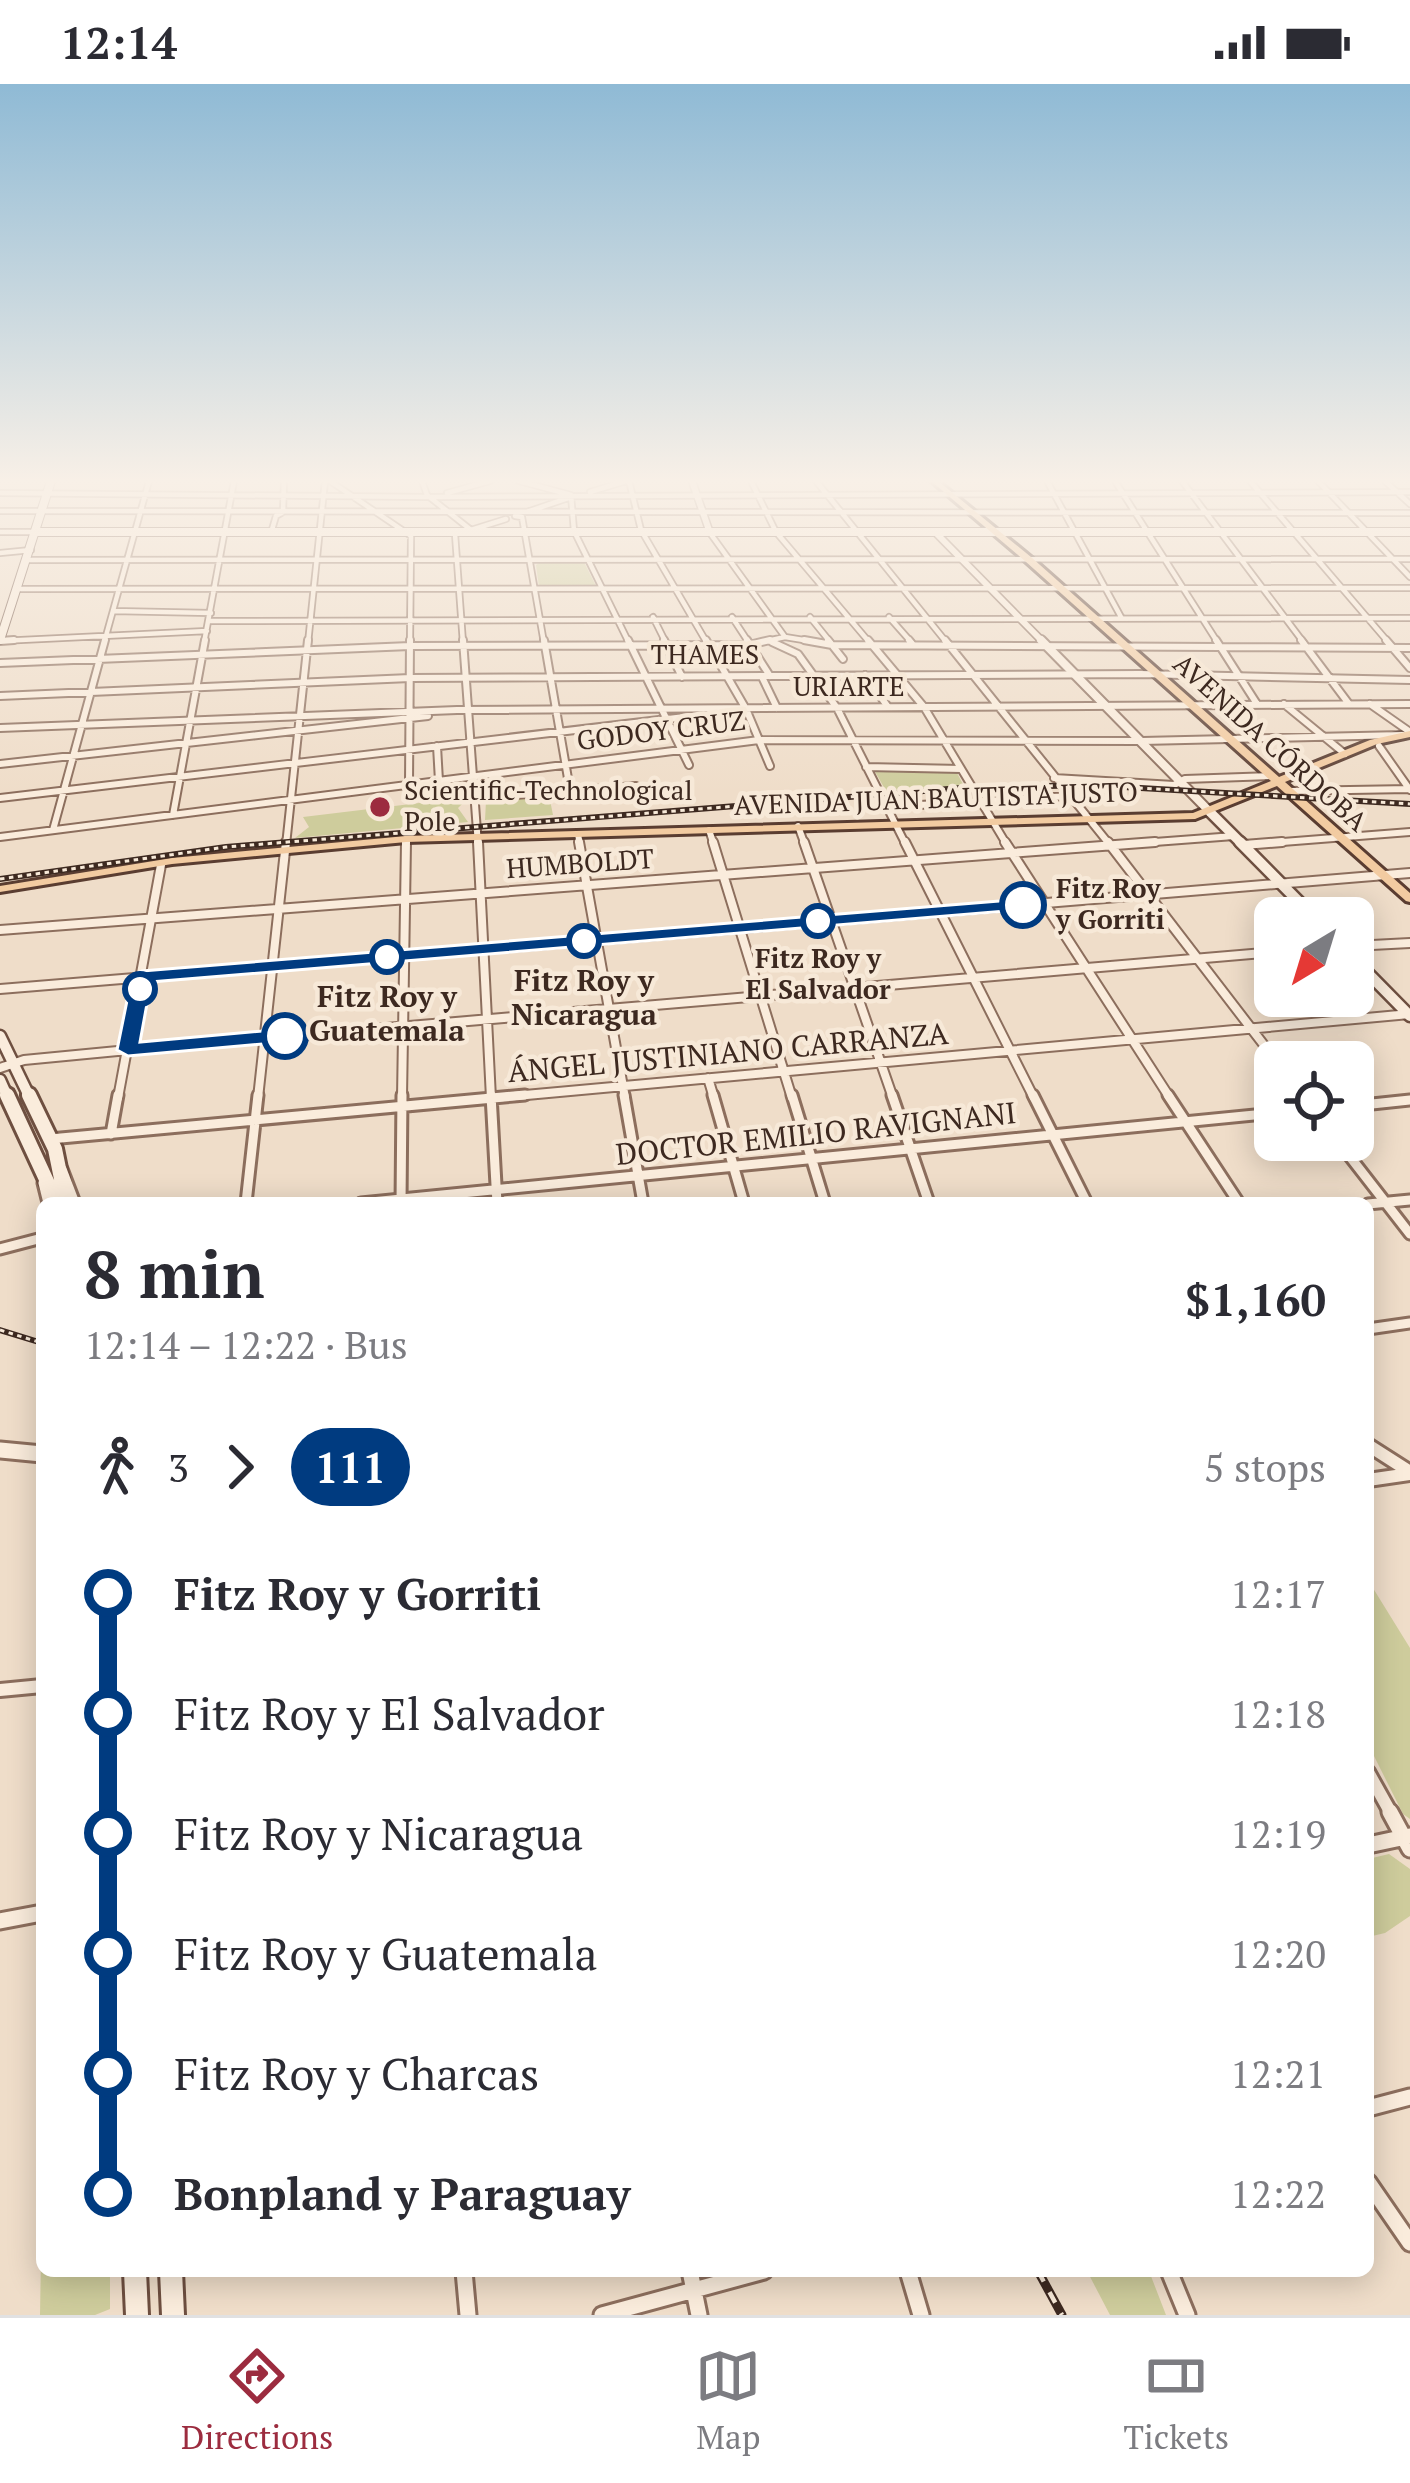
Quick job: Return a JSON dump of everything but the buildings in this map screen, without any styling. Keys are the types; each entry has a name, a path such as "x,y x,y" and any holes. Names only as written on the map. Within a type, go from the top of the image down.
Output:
{"main road":[{"path":"0,640 18,585"},
{"name":"AVENIDA CÓRDOBA","path":"1057,585 1410,899"},
{"name":"AVENIDA JUAN BAUTISTA JUSTO","path":"1281,785 1408,735"},
{"name":"AVENIDA JUAN BAUTISTA JUSTO","path":"0,889 161,865 406,843 1212,814 1345,754 1408,735"},
{"path":"1212,814 1294,897"},
{"path":"1374,979 1409,1015"},
{"path":"0,1036 7,1066 50,1139 69,1197"},
{"path":"0,1080 55,1197"},
{"path":"10,1100 22,1109 33,1134 50,1139"},
{"path":"135,2277 137,2315"},
{"path":"171,2277 173,2315"}],"street":[{"path":"53,830 121,585"},
{"path":"173,815 216,585"},
{"path":"247,1197 277,908 294,800 313,585"},
{"path":"409,784 410,585"},
{"path":"459,585 497,1197"},
{"path":"534,585 570,790"},
{"path":"600,585 689,765"},
{"path":"674,585 727,676 770,766"},
{"path":"748,585 784,637"},
{"path":"823,585 924,707 1042,904 1235,1197"},
{"path":"901,585 1261,1041"},
{"path":"1260,585 1349,704"},
{"path":"1339,585 1410,668"},
{"path":"991,587 1212,814"},
{"path":"1103,587 1121,617"},
{"path":"1181,587 1257,704"},
{"path":"17,589 1410,588"},
{"path":"113,611 310,618 1410,618"},
{"path":"653,617 682,676"},
{"path":"732,617 766,676 777,708"},
{"path":"810,617 843,659"},
{"path":"888,617 913,644"},
{"path":"0,640 208,631"},
{"path":"0,663 410,646 749,645 784,637 832,645 1410,648"},
{"path":"772,641 795,651 837,708 1084,1197"},
{"name":"THAMES","path":"0,696 550,677 1156,674 1410,680"},
{"path":"865,675 888,707"},
{"path":"1283,704 1345,754"},
{"path":"1370,704 1408,735"},
{"name":"URIARTE","path":"408,714 1410,704"},
{"path":"0,798 742,709"},
{"path":"0,728 408,714"},
{"path":"0,764 408,714"},
{"name":"GODOY CRUZ","path":"0,837 759,740 1028,742 1408,735"},
{"path":"437,746 439,781"},
{"path":"1379,746 1410,789"},
{"path":"475,798 632,787 620,758"},
{"path":"866,767 961,770"},
{"path":"1054,778 1281,785 1318,793 1410,789"},
{"path":"1308,778 1318,793"},
{"path":"887,807 1070,796"},
{"path":"799,829 926,1197"},
{"path":"709,832 823,1197"},
{"name":"HUMBOLDT","path":"0,930 1110,845 1410,832"},
{"path":"578,837 642,1197"},
{"path":"401,1197 406,843"},
{"path":"111,1134 161,865"},
{"path":"0,989 1410,873"},
{"path":"1374,945 1410,943"},
{"path":"7,1066 128,1050 1254,954"},
{"name":"ÁNGEL JUSTINIANO CARRANZA","path":"50,1139 1409,1015"},
{"path":"708,1078 743,1197"},
{"path":"1374,1104 1410,1100"},
{"name":"DOCTOR EMILIO RAVIGNANI","path":"436,1197 1254,1115"},
{"path":"1353,1161 1410,1234"},
{"path":"40,1166 47,1197"},
{"path":"1374,1203 1410,1200"},
{"path":"0,1249 36,1240"},
{"path":"1374,1328 1410,1323"},
{"path":"1374,1449 1410,1473"},
{"path":"0,1450 36,1453"},
{"path":"1374,1479 1410,1473"},
{"path":"0,1690 36,1687"},
{"path":"1374,1782 1408,1841 1374,1844"},
{"path":"0,1921 36,1914"},
{"path":"1374,2106 1410,2097"},
{"path":"1374,2191 1410,2243"},
{"path":"465,2277 468,2315"},
{"path":"910,2277 921,2315"},
{"path":"1171,2277 1187,2315"},
{"path":"602,2315 692,2280 699,2315"}],"shaded area":[{"path":"873,768 957,773 964,786 886,791"},
{"path":"549,795 553,815 485,820 486,801"},
{"path":"469,797 458,808 468,822 295,838 309,827 303,817"},
{"path":"1374,1590 1410,1648 1410,1819 1374,1756"},
{"path":"1389,1854 1410,1869 1410,1916 1374,1936 1374,1858"},
{"path":"41,2277 110,2277 110,2309 95,2315 40,2315"},
{"path":"1090,2277 1151,2277 1166,2315 1110,2315"}],"railway":[{"path":"0,879 226,847 961,788 1090,785 1410,804"},
{"path":"0,1330 36,1341"},
{"path":"1041,2277 1062,2315"}],"bus line":[{"name":"111","path":"285,1036 128,1050 142,976 1023,905"}],"place":[{"name":"Scientific-Technological Pole","path":"380,807"},
{"name":"Fitz Roy y Gorriti","path":"1023,905"},
{"name":"Fitz Roy y El Salvador","path":"818,921"},
{"name":"Fitz Roy y Nicaragua","path":"584,941"},
{"name":"Fitz Roy y Guatemala","path":"387,957"}]}
